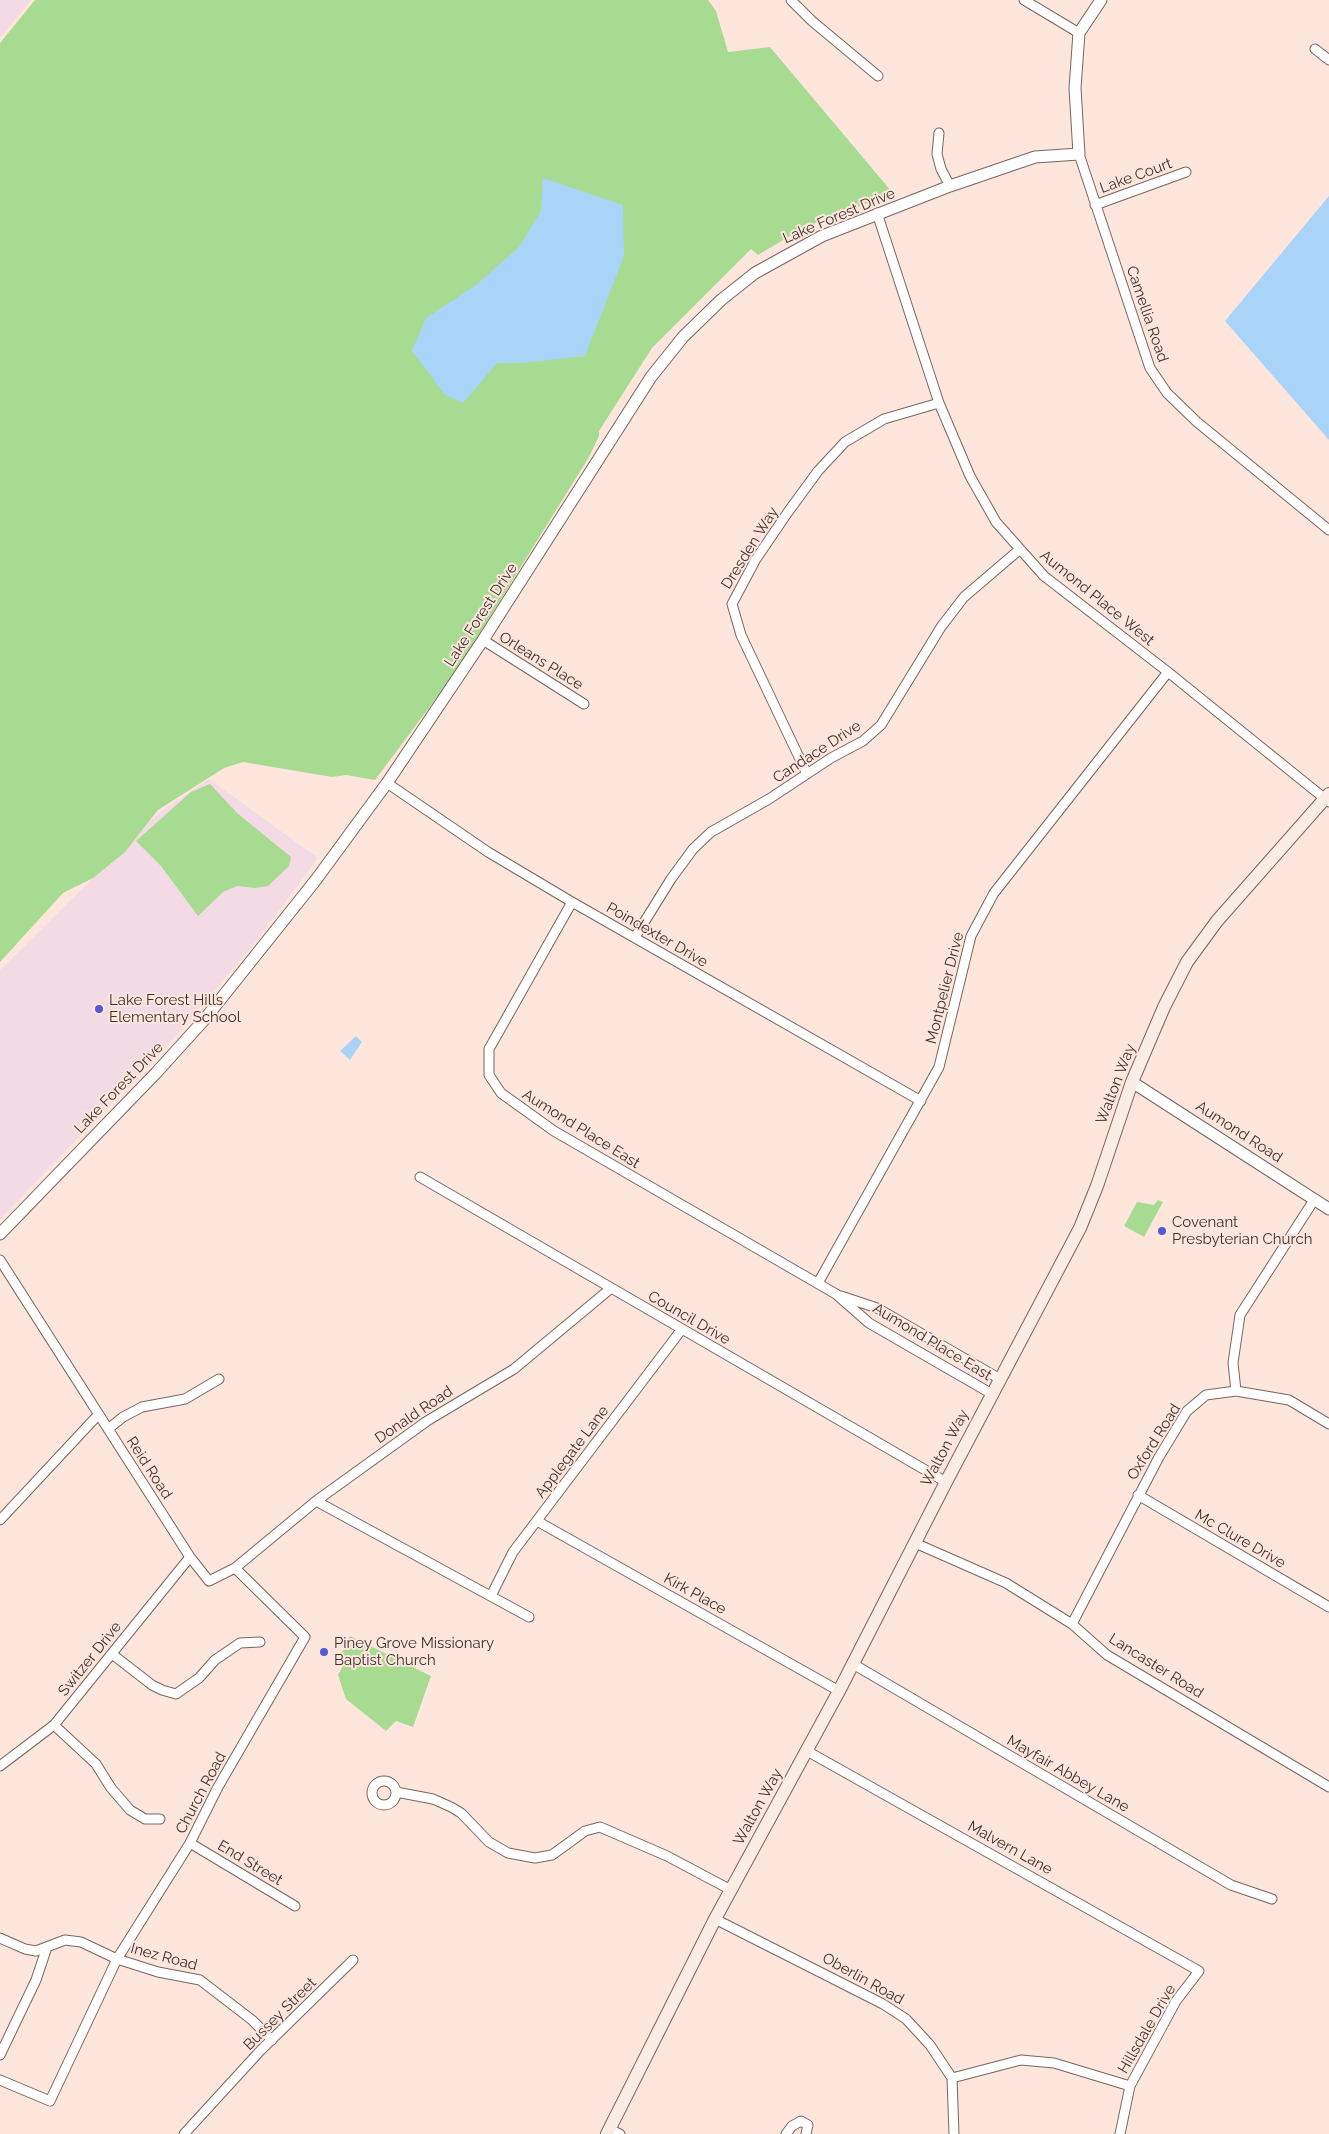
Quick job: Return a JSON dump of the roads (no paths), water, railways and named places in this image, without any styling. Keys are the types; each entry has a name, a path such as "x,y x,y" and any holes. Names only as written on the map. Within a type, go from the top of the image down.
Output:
{"main road":[{"name":"Walton Way","path":"612,2132 716,1918 839,1691 946,1482 1080,1228 1097,1186 1132,1082 1164,1007 1187,962 1217,921 1327,798"}],"street":[{"path":"792,0 812,22 878,76"},
{"path":"1024,0 1079,33"},
{"path":"1079,154 1075,88 1079,33 1101,0"},
{"path":"1315,49 1329,60"},
{"path":"939,134 937,154 941,169 950,186"},
{"name":"Lake Forest Drive","path":"0,1234 156,1073 204,1020 289,916 387,783 483,640 651,378 683,337 721,300 755,273 822,236 877,213 1035,157 1079,154"},
{"name":"Camellia Road","path":"1079,154 1150,368 1167,393 1197,422 1329,530"},
{"name":"Lake Court","path":"1095,205 1186,172"},
{"name":"Aumond Place West","path":"877,213 939,403 970,476 996,522 1044,576 1327,798"},
{"name":"Dresden Way","path":"808,774 741,635 732,604 756,559 788,512 818,471 844,442 884,419 939,403"},
{"name":"Candace Drive","path":"634,937 671,878 693,849 711,832 808,774 831,758 863,741 881,726 941,627 964,597 1019,550"},
{"name":"Orleans Place","path":"483,640 584,704"},
{"name":"Montpelier Drive","path":"818,1283 939,1067 971,936 994,893 1168,672"},
{"name":"Poindexter Drive","path":"387,783 488,852 572,902 921,1100"},
{"name":"Aumond Place East","path":"572,902 489,1049 489,1075 501,1093 554,1131 818,1283 836,1294 869,1323 992,1394"},
{"name":"Aumond Road","path":"1132,1082 1329,1209"},
{"name":"Council Drive","path":"420,1177 532,1240 610,1289 946,1482"},
{"path":"1236,1391 1233,1363 1240,1315 1314,1200"},
{"name":"Reid Road","path":"0,1260 70,1366 98,1415 190,1557 209,1581 236,1568"},
{"name":"Donald Road","path":"236,1568 316,1501 428,1421 514,1369 610,1289"},
{"name":"Aumond Place East","path":"836,1294 877,1308 1000,1379"},
{"name":"Applegate Lane","path":"491,1596 513,1552 682,1329"},
{"path":"108,1429 123,1417 142,1407 185,1399 219,1380"},
{"name":"Oxford Road","path":"1072,1624 1138,1495 1187,1411 1206,1395 1236,1391 1289,1400 1329,1424"},
{"path":"0,1520 98,1415"},
{"name":"Mc Clure Drive","path":"1138,1495 1329,1607"},
{"path":"316,1501 529,1617"},
{"name":"Kirk Place","path":"537,1521 839,1691"},
{"name":"Lancaster Road","path":"915,1543 1006,1583 1072,1624 1107,1655 1329,1787"},
{"name":"Switzer Drive","path":"0,1766 54,1725 190,1557"},
{"name":"Church Road","path":"0,2080 50,2101 117,1959 190,1843 218,1787 305,1637 236,1568"},
{"path":"112,1654 152,1685 176,1694 199,1678 215,1660 240,1643 260,1642"},
{"name":"Mayfair Abbey Lane","path":"853,1664 1232,1886 1272,1900"},
{"path":"54,1725 96,1764 111,1788 130,1810 145,1819 160,1819"},
{"name":"Malvern Lane","path":"807,1751 1199,1971"},
{"path":"396,1792 433,1799 451,1807 461,1813 489,1842 508,1853 535,1858 552,1854 585,1831 600,1827 667,1856 731,1890"},
{"name":"End Street","path":"190,1843 295,1906"},
{"name":"Oberlin Road","path":"716,1918 883,2004 906,2020 930,2046 952,2078"},
{"name":"Inez Road","path":"0,1938 25,1949 36,1951 65,1940 81,1942 117,1959 158,1972 200,1980 252,2020 272,2040"},
{"path":"0,2055 36,1980 47,1947"},
{"name":"Bussey Street","path":"184,2134 272,2040 353,1960"},
{"name":"Hillsdale Drive","path":"1120,2134 1130,2086 1161,2025 1176,2001 1199,1971"},
{"path":"954,2134 952,2078 1021,2060 1054,2063 1130,2086"},
{"path":"786,2134 792,2126 801,2121 808,2125 806,2134"}],"water":[{"path":"543,178 623,205 624,256 585,356 523,363 497,363 463,403 445,395 412,351 426,318 476,285 519,247 541,211"},
{"path":"1329,196 1329,440 1225,321"},
{"path":"356,1036 362,1042 350,1060 340,1051"}],"place":[{"name":"Lake Forest Hills Elementary School","path":"99,1009"},
{"name":"Covenant Presbyterian Church","path":"1162,1231"},
{"name":"Piney Grove Missionary Baptist Church","path":"324,1652"}]}
